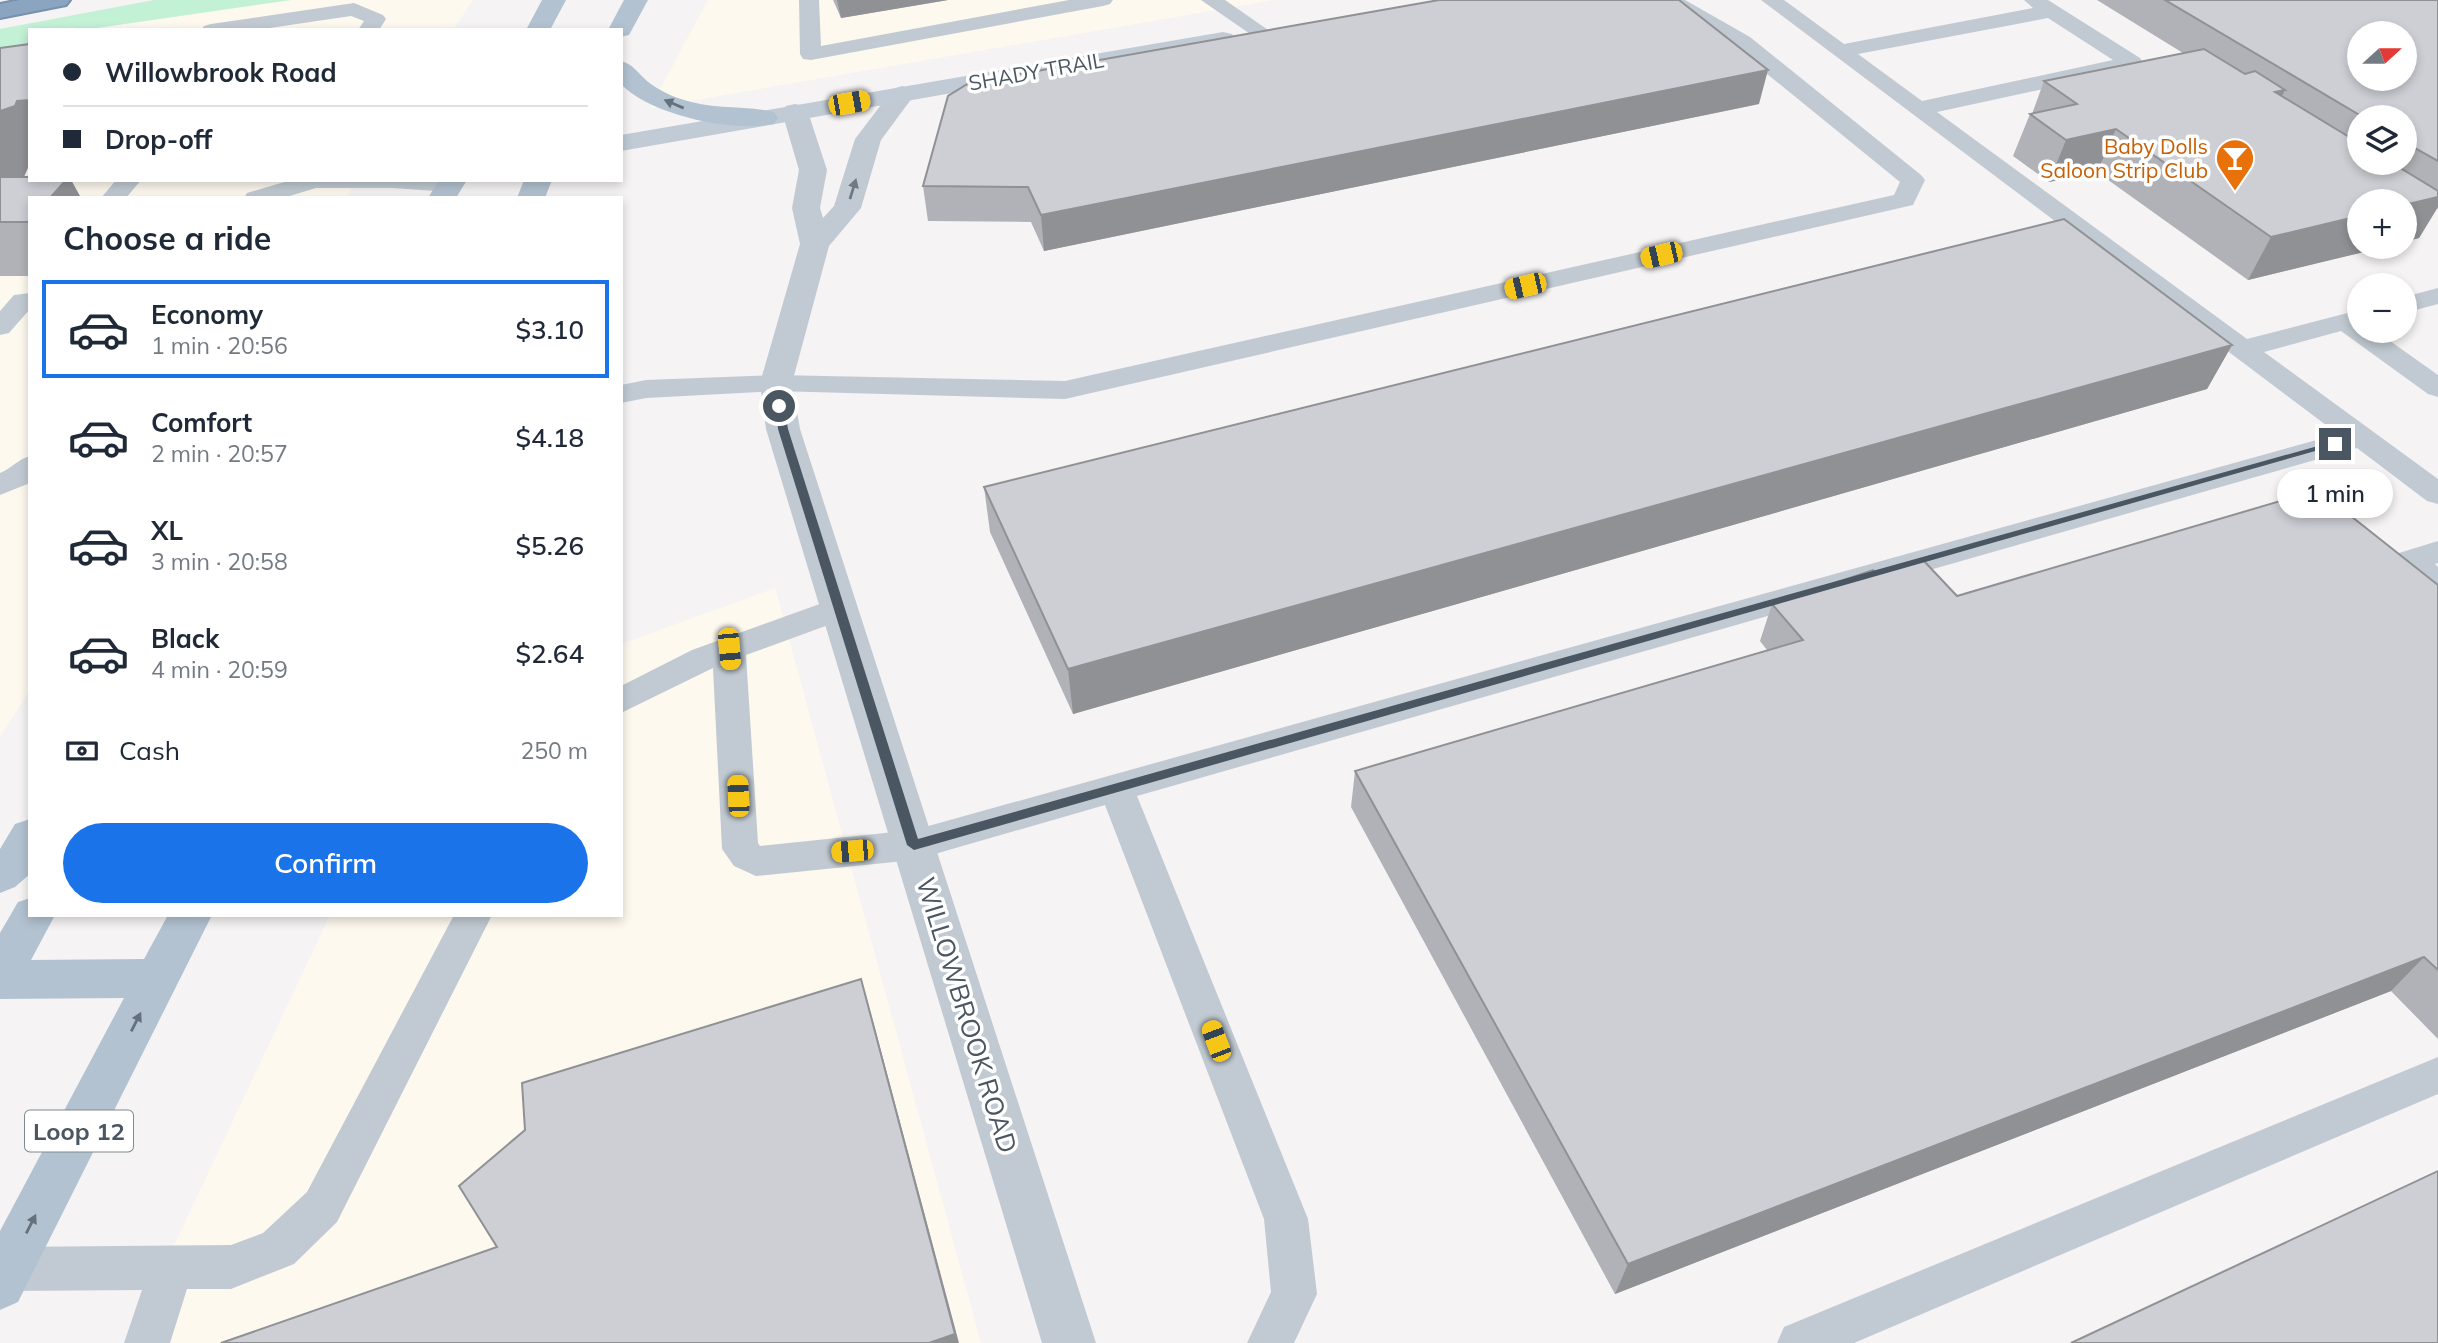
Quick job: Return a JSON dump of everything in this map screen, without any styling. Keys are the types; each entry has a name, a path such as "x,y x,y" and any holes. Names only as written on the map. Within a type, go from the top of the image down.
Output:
{"highway":[{"path":"0,11 58,0"}],"main road":[{"path":"539,28 554,0"},
{"path":"621,28 636,0"},
{"path":"623,71 641,89 681,108 707,114 765,118"},
{"path":"0,875 12,866 28,839"},
{"path":"0,974 32,917"},
{"name":"Loop 12","path":"4,1277 189,917"},
{"path":"0,980 159,978"}],"street":[{"name":"SHADY TRAIL","path":"623,143 1288,28"},
{"name":"WILLOWBROOK ROAD","path":"902,94 868,139 847,208 815,244 776,383 783,429 1069,1343"},
{"name":"WILLOWBROOK ROAD","path":"795,112 813,170 806,208 815,244"}],"lane":[{"path":"809,0 811,54 1102,0"},
{"path":"1211,0 1260,32"},
{"path":"630,389 776,383 855,383 1065,390 1904,200 1913,180 1742,42 1692,15 1672,0"},
{"path":"1775,0 2438,494"},
{"path":"1840,51 2043,6 2132,63 1918,108"},
{"path":"234,28 354,9 376,19 369,28"},
{"path":"115,196 127,182"},
{"path":"236,196 246,182"},
{"path":"263,196 312,182"},
{"path":"405,182 453,186"},
{"path":"426,196 453,186"},
{"path":"2417,302 2438,296"},
{"path":"0,327 28,298"},
{"path":"2242,349 2347,320"},
{"path":"2382,343 2438,388"},
{"path":"729,649 740,849 756,860 914,845 2362,437"},
{"path":"0,485 23,474 28,468"},
{"path":"2438,552 2410,561 2438,583"},
{"path":"623,700 704,658 839,609"},
{"path":"1116,788 1286,1219 1294,1294 1270,1343"},
{"path":"4,1277 172,1267 231,1267 278,1249 322,1207 472,917"},
{"path":"1800,1343 2438,1075"},
{"path":"147,1343 172,1267"}],"shaded area":[{"path":"291,0 473,0 454,28 97,28"},
{"path":"708,0 1274,0 650,108"},
{"path":"28,45 28,182 356,182 347,196 28,196 28,693 0,737 0,53"},
{"path":"775,588 981,1343 128,1343 329,917 623,917 623,643"}],"green space":[{"path":"154,0 291,0 97,28 28,28 28,45 0,53 0,29"}],"building":[{"path":"1439,0 1679,0 1768,70 1041,215 1028,187 923,186 948,96 969,83"},
{"path":"2165,0 2438,0 2438,161 2417,149 2417,105 2347,105 2347,108"},
{"path":"28,44 28,100 17,101 15,106 0,111 0,48"},
{"path":"2204,49 2245,74 2255,71 2285,90 2275,92 2347,136 2347,175 2412,175 2438,191 2438,197 2417,202 2417,189 2347,189 2347,219 2271,237 2116,129 2066,140 2030,114 2077,104 2044,81"},
{"path":"0,177 28,177 28,182 64,182 52,196 28,196 28,222 0,222"},
{"path":"2064,219 2232,345 1068,669 984,487"},
{"path":"2318,490 2438,585 2438,970 2424,957 1628,1264 1355,771 1803,640 1772,604 1873,570 1877,573 1923,560 1957,596"},
{"path":"861,979 955,1334 929,1343 221,1343 497,1247 459,1186 525,1130 522,1083"},
{"path":"2438,1171 2438,1343 2071,1343"}],"place":[{"name":"Baby Dolls Saloon Strip Club","path":"2235,192"}],"route":[{"path":"779,406 783,429 914,845 2335,444"}]}
